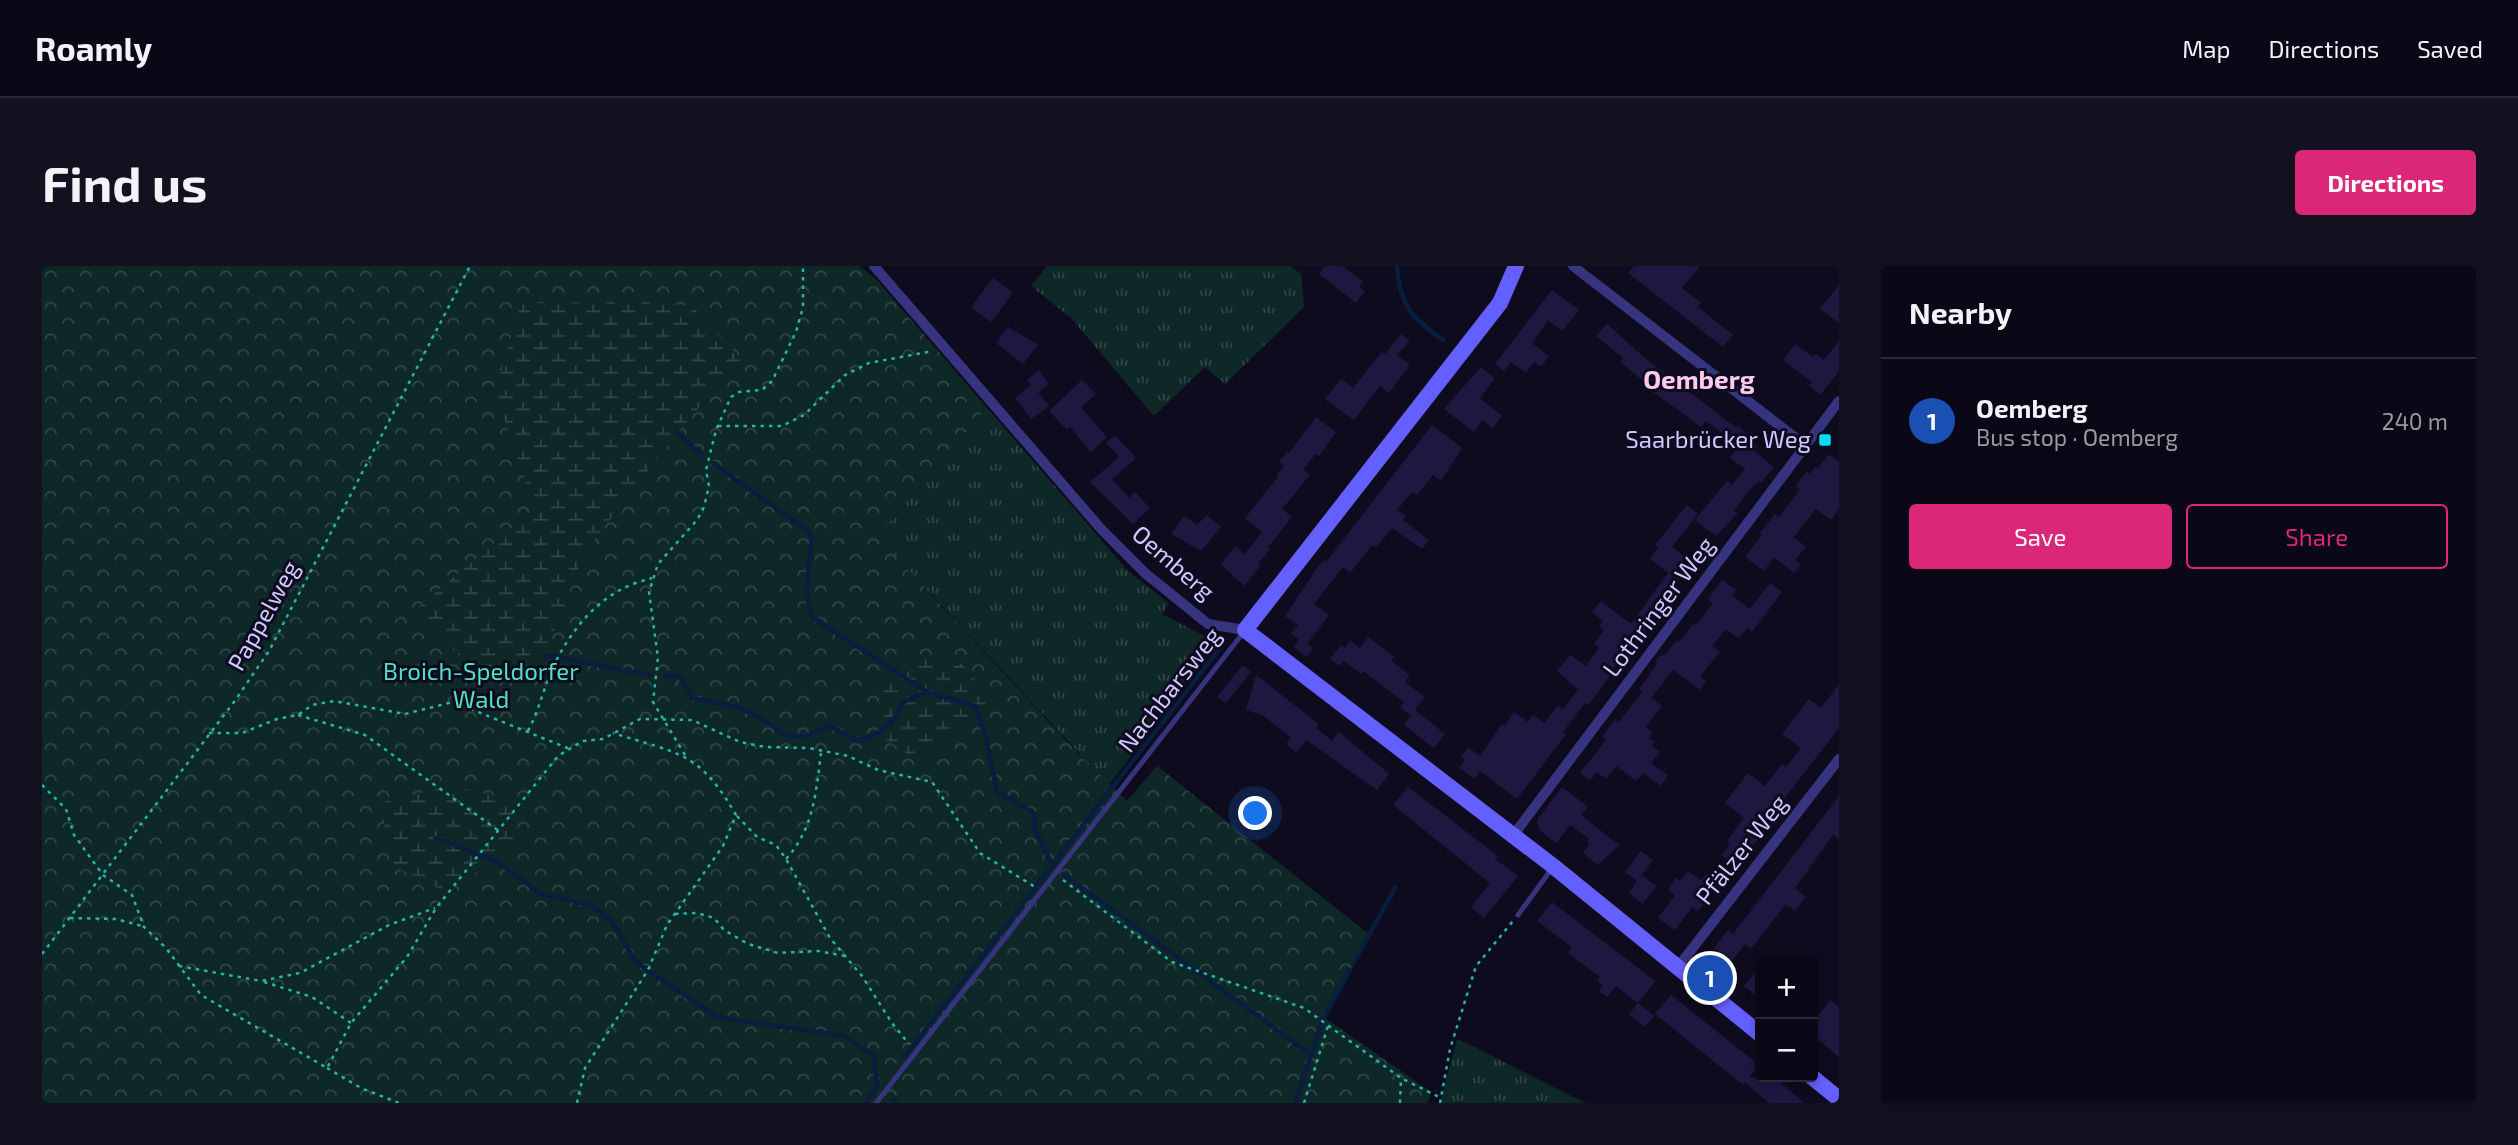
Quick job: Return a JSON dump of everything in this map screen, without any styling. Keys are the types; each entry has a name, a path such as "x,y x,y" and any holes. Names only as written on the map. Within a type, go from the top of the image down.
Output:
{"street":[{"name":"Oemberg","path":"874,266 1102,530 1145,573 1208,624 1245,630 1553,866 1755,1030"},
{"name":"Nachbarsweg","path":"1245,630 1500,303 1516,266"},
{"path":"1573,266 1806,446"},
{"name":"Lothringer Weg","path":"1512,837 1839,401"},
{"name":"Pfälzer Weg","path":"1678,967 1839,760"},
{"path":"1818,1081 1837,1092"}],"lane":[{"name":"Nachbarsweg","path":"876,1103 1245,630"},
{"path":"1518,915 1553,866"}],"path":[{"name":"Pappelweg","path":"42,954 269,651 470,266"},
{"path":"684,755 653,702 658,658 649,592 652,578 658,564 697,520 704,507 709,486 706,470 709,455 731,397 739,392 762,390 772,381 799,320 803,266"},
{"path":"718,426 782,426 804,415 845,375 869,363 947,350"},
{"path":"528,731 540,709 548,680 574,633 591,613 620,589 652,578"},
{"path":"299,715 312,705 334,701 405,714 453,702 570,749"},
{"path":"209,733 242,733 277,719 299,715 365,735 499,831"},
{"path":"327,1068 351,1023 407,957 436,908 558,756 583,741 603,739 640,719 692,720 740,742 765,747 809,748 932,782 980,853 1034,886 1039,892"},
{"path":"613,733 684,755 702,768 721,789 736,815 757,837 776,845 801,890 846,957 862,976 892,1023 916,1052"},
{"path":"786,859 804,836 813,812 821,753"},
{"path":"42,785 66,809 74,835 103,875 132,895 144,927 166,948 201,995 361,1088 399,1103"},
{"path":"577,1103 585,1068 648,970 675,914 723,846 736,815"},
{"path":"1054,874 1172,961 1304,1008 1401,1078 1441,1098"},
{"path":"261,981 300,973 389,925 436,908"},
{"path":"675,914 697,913 714,918 724,930 748,944 778,953 818,951 846,957"},
{"path":"1440,1103 1450,1049 1476,966 1518,915"},
{"path":"70,918 116,919 144,927"},
{"path":"179,966 261,981 312,997 351,1023"},
{"path":"1304,1103 1328,1025"},
{"path":"1400,1103 1401,1078"}],"green space":[{"name":"Broich-Speldorfer Wald","path":"42,266 859,266 876,279 987,408 877,536 1075,750 1127,801 1157,766 1370,935 1325,1018 1431,1092 1428,1103 42,1103"},
{"path":"1047,266 1290,266 1301,274 1304,307 1225,384 1205,367 1154,416 1071,318 1031,286"},
{"path":"521,303 691,305 741,359 677,433 585,552 545,655 466,663 416,609 535,509 495,392"},
{"path":"987,408 1129,572 1169,603 1162,614 1218,643 1109,785 877,536"},
{"path":"923,656 957,659 995,703 918,761 885,739 876,681"},
{"path":"449,786 516,800 516,846 446,892 394,866 379,803"},
{"path":"1457,1039 1468,1044 1585,1103 1440,1103"}],"building":[{"path":"1325,266 1343,266 1363,282 1359,287 1365,292 1356,303 1319,274"},
{"path":"1634,266 1700,266 1682,288 1701,303 1698,307 1733,335 1723,347 1628,273"},
{"path":"993,278 1013,293 991,322 971,307"},
{"path":"1839,285 1839,323 1820,309"},
{"path":"1552,290 1579,310 1562,331 1548,320 1532,343 1549,356 1541,367 1534,362 1526,373 1511,362 1504,371 1495,364"},
{"path":"1607,324 1646,359 1735,427 1739,426 1757,447 1754,451 1774,467 1761,483 1759,481 1749,490 1734,511 1738,513 1716,536 1695,520 1727,481 1732,485 1745,469 1730,458 1739,446 1706,421 1701,427 1645,386 1647,384 1620,362 1623,358 1596,336"},
{"path":"1008,327 1038,345 1023,364 996,343"},
{"path":"1401,334 1410,341 1397,355 1410,365 1389,393 1380,386 1354,420 1325,399 1341,379 1353,388 1382,352 1385,354"},
{"path":"1839,341 1839,371 1820,395 1809,386 1812,382 1783,360 1795,344 1813,357 1816,354 1824,360"},
{"path":"1481,367 1495,378 1480,398 1502,416 1492,428 1483,420 1474,432 1444,409"},
{"path":"1039,370 1049,384 1038,392 1049,406 1031,419 1015,398 1031,385 1027,380"},
{"path":"1082,380 1096,394 1081,407 1107,437 1091,452 1070,427 1067,430 1049,411"},
{"path":"1316,417 1336,432 1319,456 1316,454 1303,469 1310,475 1282,509 1292,517 1268,547 1270,549 1258,564 1260,566 1244,586 1221,564 1235,546 1245,554 1262,532 1245,518 1278,477 1276,476 1284,466 1279,462"},
{"path":"1432,425 1462,448 1441,481 1433,475 1417,495 1412,492 1397,510 1406,516 1403,520 1429,540 1422,549 1392,528 1375,548 1372,545 1350,573 1343,567 1314,604 1329,615 1307,644 1313,648 1307,657 1294,647 1299,640 1291,633 1298,625 1285,616 1317,568 1324,560 1326,562"},
{"path":"1115,435 1136,458 1112,479 1129,498 1135,492 1150,508 1133,524 1090,482 1119,457 1106,443"},
{"path":"1829,454 1839,462 1839,509 1831,520 1816,509 1794,537 1806,547 1795,560 1801,565 1794,573 1774,557 1764,571 1745,557 1775,514 1779,517 1800,490 1795,486 1807,471 1810,474 1815,467 1818,468"},
{"path":"1687,505 1698,514 1672,547 1697,566 1685,581 1680,578 1659,605 1664,608 1639,640 1634,636 1603,686 1588,705 1585,703 1563,732 1566,734 1517,799 1480,771 1474,779 1459,768 1465,760 1461,757 1468,747 1480,756 1502,724 1505,726 1514,712 1528,722 1533,715 1544,723 1558,705 1563,709 1578,690 1557,671 1570,655 1586,666 1599,647 1594,644 1604,630 1599,626 1603,621 1592,612 1601,601 1631,624 1668,573 1650,559 1658,548 1655,545"},
{"path":"1207,515 1221,527 1201,551 1171,534 1184,516 1197,525"},
{"path":"1722,580 1736,590 1732,595 1750,609 1770,583 1782,592 1752,632 1748,628 1738,638 1726,629 1712,646 1720,652 1700,676 1706,681 1700,690 1673,670 1651,698 1662,706 1646,727 1653,733 1649,738 1655,742 1652,746 1660,752 1651,763 1668,775 1661,786 1643,773 1636,781 1616,766 1606,779 1597,772 1590,781 1580,773 1606,740 1602,737 1615,719 1619,722 1642,692 1639,689 1657,664 1655,662 1658,658 1662,654 1664,656 1677,640 1679,642 1694,623 1696,625 1713,603 1708,599"},
{"path":"1368,637 1394,657 1391,661 1410,675 1405,682 1425,697 1415,710 1445,734 1434,748 1404,725 1411,716 1400,707 1404,702 1363,671 1361,674 1344,661 1339,666 1330,659 1341,645 1345,648 1350,640 1360,648"},
{"path":"1243,665 1251,672 1226,703 1217,697"},
{"path":"1256,675 1319,724 1316,728 1332,741 1339,732 1389,774 1377,790 1306,740 1296,753 1286,744 1291,738 1264,716 1246,710"},
{"path":"1839,684 1839,728 1760,830 1763,833 1745,856 1742,853 1733,864 1721,855 1730,844 1727,841 1744,818 1725,803 1748,773 1765,786 1782,764 1786,767 1801,748 1782,734 1809,699 1821,708"},
{"path":"1408,787 1498,856 1495,859 1518,876 1484,918 1471,907 1490,883 1393,805"},
{"path":"1562,787 1588,807 1581,815 1619,845 1598,865 1583,853 1590,844 1587,842 1589,839 1570,825 1556,843 1539,830 1537,820"},
{"path":"1839,796 1839,839 1833,835 1795,888 1806,897 1795,911 1786,904 1751,948 1745,944 1731,962 1714,948 1728,930 1733,934"},
{"path":"1641,851 1653,860 1642,875 1656,886 1643,904 1629,893 1637,881 1625,872"},
{"path":"1688,871 1701,880 1707,873 1720,883 1698,911 1692,907 1675,930 1658,918 1675,895 1668,889 1676,878 1681,881"},
{"path":"1552,902 1655,981 1638,1003 1616,986 1607,997 1599,991 1603,986 1597,981 1600,977 1568,953 1572,947 1537,921"},
{"path":"1755,972 1755,995 1744,986"},
{"path":"1671,995 1755,1062 1755,1070 1749,1077 1755,1077 1755,1082 1780,1082 1804,1103 1769,1103 1655,1014"},
{"path":"1830,1000 1839,1007 1839,1057 1818,1039 1818,1016"},
{"path":"1638,1003 1654,1016 1645,1027 1629,1014"}],"waterway":[{"path":"1397,266 1404,301 1415,317 1443,340"},
{"path":"677,433 702,455"},
{"path":"713,463 809,532 812,540 806,594 812,617 927,692 975,706 986,738 997,792 1034,813 1035,829 1051,863"},
{"path":"905,1056 1220,648"},
{"path":"545,655 650,675"},
{"path":"665,675 680,677 693,698 747,711 794,737 815,733 829,725 857,741 873,736 891,723 902,703 926,692"},
{"path":"436,838 496,861 541,894 590,905 611,920 636,962 717,1017 844,1036 874,1056 877,1087 865,1103"},
{"path":"1063,874 1310,1054"},
{"path":"1354,962 1395,888"},
{"path":"1295,1103 1322,1021 1350,970"},
{"path":"893,1099 897,1103"}],"place":[{"name":"Saarbrücker Weg","path":"1825,440"},
{"name":"Oemberg","path":"1710,978"}],"district":[{"name":"Oemberg","path":"1699,380"}]}
